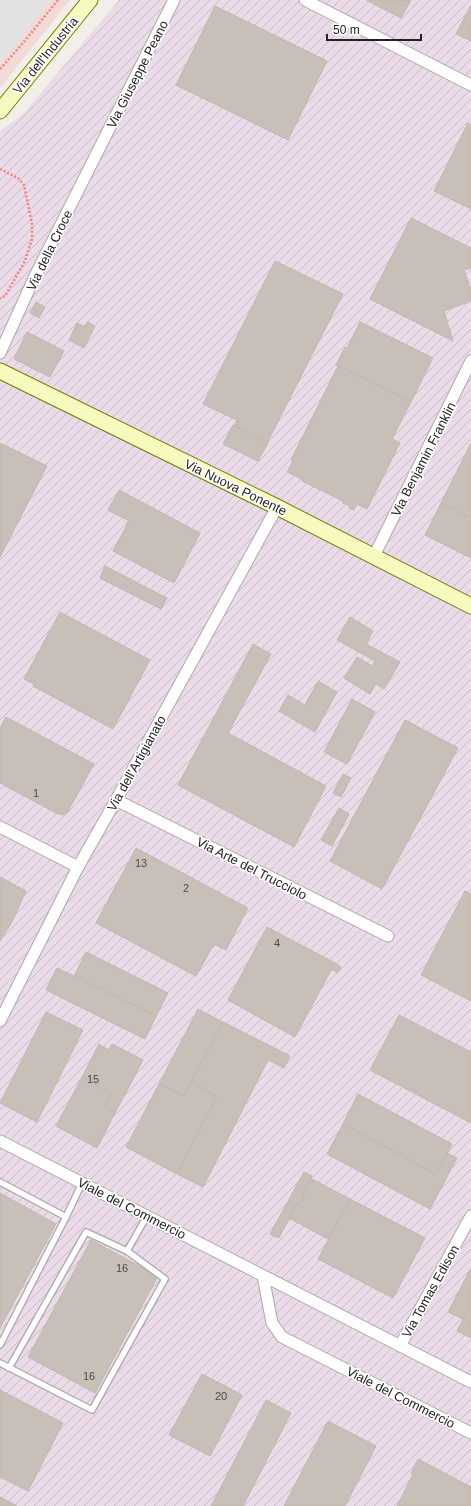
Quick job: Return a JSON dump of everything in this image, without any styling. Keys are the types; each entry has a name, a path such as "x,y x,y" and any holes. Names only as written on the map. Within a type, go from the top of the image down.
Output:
{"street":[{"name":"Via dell'Industria","path":"0,111 90,0"},
{"name":"Via Giuseppe Peano","path":"100,149 174,0"},
{"path":"306,0 471,85"},
{"name":"Via della Croce","path":"0,353 36,274 100,149"},
{"name":"Via Benjamin Franklin","path":"374,556 471,361"},
{"name":"Via Nuova Ponente","path":"0,371 277,507 471,606"},
{"name":"Via dell'Artigianato","path":"0,1021 78,867 277,507"},
{"name":"Via Arte del Trucciolo","path":"116,800 388,936"},
{"path":"0,828 78,867"},
{"name":"Viale del Commercio","path":"0,1141 471,1382"},
{"name":"Via Tomas Edison","path":"400,1346 471,1216"},
{"name":"Viale del Commercio","path":"263,1276 272,1323 282,1337 471,1433"}],"lane":[{"path":"0,1182 66,1217"},
{"path":"0,1345 82,1183"},
{"path":"127,1251 147,1216"},
{"path":"0,1364 92,1410 165,1279 127,1251 86,1232 9,1368"}],"path":[{"path":"1,67 23,43 58,0"},
{"path":"0,169 18,178 24,186 32,224 32,239 25,261 5,296 0,298"}],"shaded area":[{"path":"0,0 70,0 0,88"},
{"path":"0,0 52,0 0,63"},
{"path":"119,0 471,0 471,1506 0,1506 0,131 23,114"}],"building":[{"path":"366,0 411,0 401,18"},
{"path":"471,5 471,41 456,34"},
{"path":"215,6 327,61 288,140 176,85"},
{"path":"468,123 471,125 471,209 434,191"},
{"path":"411,218 471,248 471,268 464,270 471,290 471,301 444,311 453,341 370,299"},
{"path":"275,261 343,294 267,443 234,426 237,420 203,404"},
{"path":"36,302 45,307 39,318 30,313"},
{"path":"87,322 95,326 84,348 69,340 77,323 85,327"},
{"path":"360,322 433,358 411,402 336,365 345,347 347,348"},
{"path":"27,332 64,351 50,377 14,359"},
{"path":"338,366 411,402 392,439 400,443 367,509 357,504 354,510 349,508 350,506 343,503 343,501 287,472 293,461 291,460"},
{"path":"233,425 268,443 258,461 223,444"},
{"path":"0,443 47,466 0,557"},
{"path":"471,443 471,518 441,503"},
{"path":"119,490 200,533 174,583 113,551 129,521 108,510"},
{"path":"441,503 471,518 471,558 425,535"},
{"path":"105,566 167,598 161,609 100,578"},
{"path":"60,612 150,660 113,729 33,686 34,684 24,679"},
{"path":"350,617 373,631 366,644 400,662 384,689 376,684 370,694 344,678 357,657 372,666 375,661 337,640"},
{"path":"253,644 271,654 228,733 326,786 294,847 178,785"},
{"path":"318,681 337,692 315,732 279,711 288,695 305,705"},
{"path":"352,699 375,712 347,764 324,752"},
{"path":"6,717 94,764 67,813 62,815 56,813 0,783 0,728"},
{"path":"405,720 458,748 382,889 330,861"},
{"path":"343,774 351,778 341,797 333,793"},
{"path":"339,808 349,814 332,846 321,840"},
{"path":"136,848 248,908 226,950 214,944 196,976 96,923"},
{"path":"0,877 26,891 12,922 0,941"},
{"path":"465,891 471,894 471,1001 421,975"},
{"path":"267,927 335,963 295,1037 228,1000"},
{"path":"86,952 168,993 156,1016 74,976"},
{"path":"335,963 341,967 338,973 331,969"},
{"path":"57,968 156,1016 145,1039 46,990"},
{"path":"198,1009 223,1022 184,1096 159,1084"},
{"path":"46,1012 83,1030 37,1122 0,1103"},
{"path":"399,1015 471,1052 471,1123 370,1070"},
{"path":"223,1022 290,1056 284,1068 268,1060 203,1187 177,1174 217,1096 191,1083"},
{"path":"99,1044 109,1050 112,1044 143,1060 115,1113 105,1107 112,1094 82,1077"},
{"path":"82,1077 112,1094 105,1107 115,1113 97,1148 56,1126"},
{"path":"191,1083 217,1096 177,1174 126,1147 159,1084 184,1096"},
{"path":"358,1094 452,1144 436,1174 343,1124"},
{"path":"343,1124 436,1174 447,1153 457,1158 430,1209 327,1154"},
{"path":"304,1172 312,1176 303,1193 305,1194 299,1205 297,1203 279,1238 270,1234"},
{"path":"310,1178 350,1199 328,1239 289,1218 297,1203 299,1205 305,1194 303,1193"},
{"path":"0,1193 56,1224 0,1328"},
{"path":"350,1199 425,1238 393,1298 318,1259"},
{"path":"91,1240 158,1276 95,1393 28,1357"},
{"path":"471,1268 471,1304 463,1319 448,1312"},
{"path":"471,1304 471,1338 457,1331"},
{"path":"202,1374 242,1395 210,1456 169,1435"},
{"path":"0,1390 63,1423 28,1491 0,1477"},
{"path":"266,1400 291,1413 243,1506 211,1506"},
{"path":"328,1421 376,1446 345,1506 284,1506"},
{"path":"418,1459 471,1487 471,1506 397,1506 413,1474 411,1473"},
{"path":"0,1497 17,1506 0,1506"}]}
